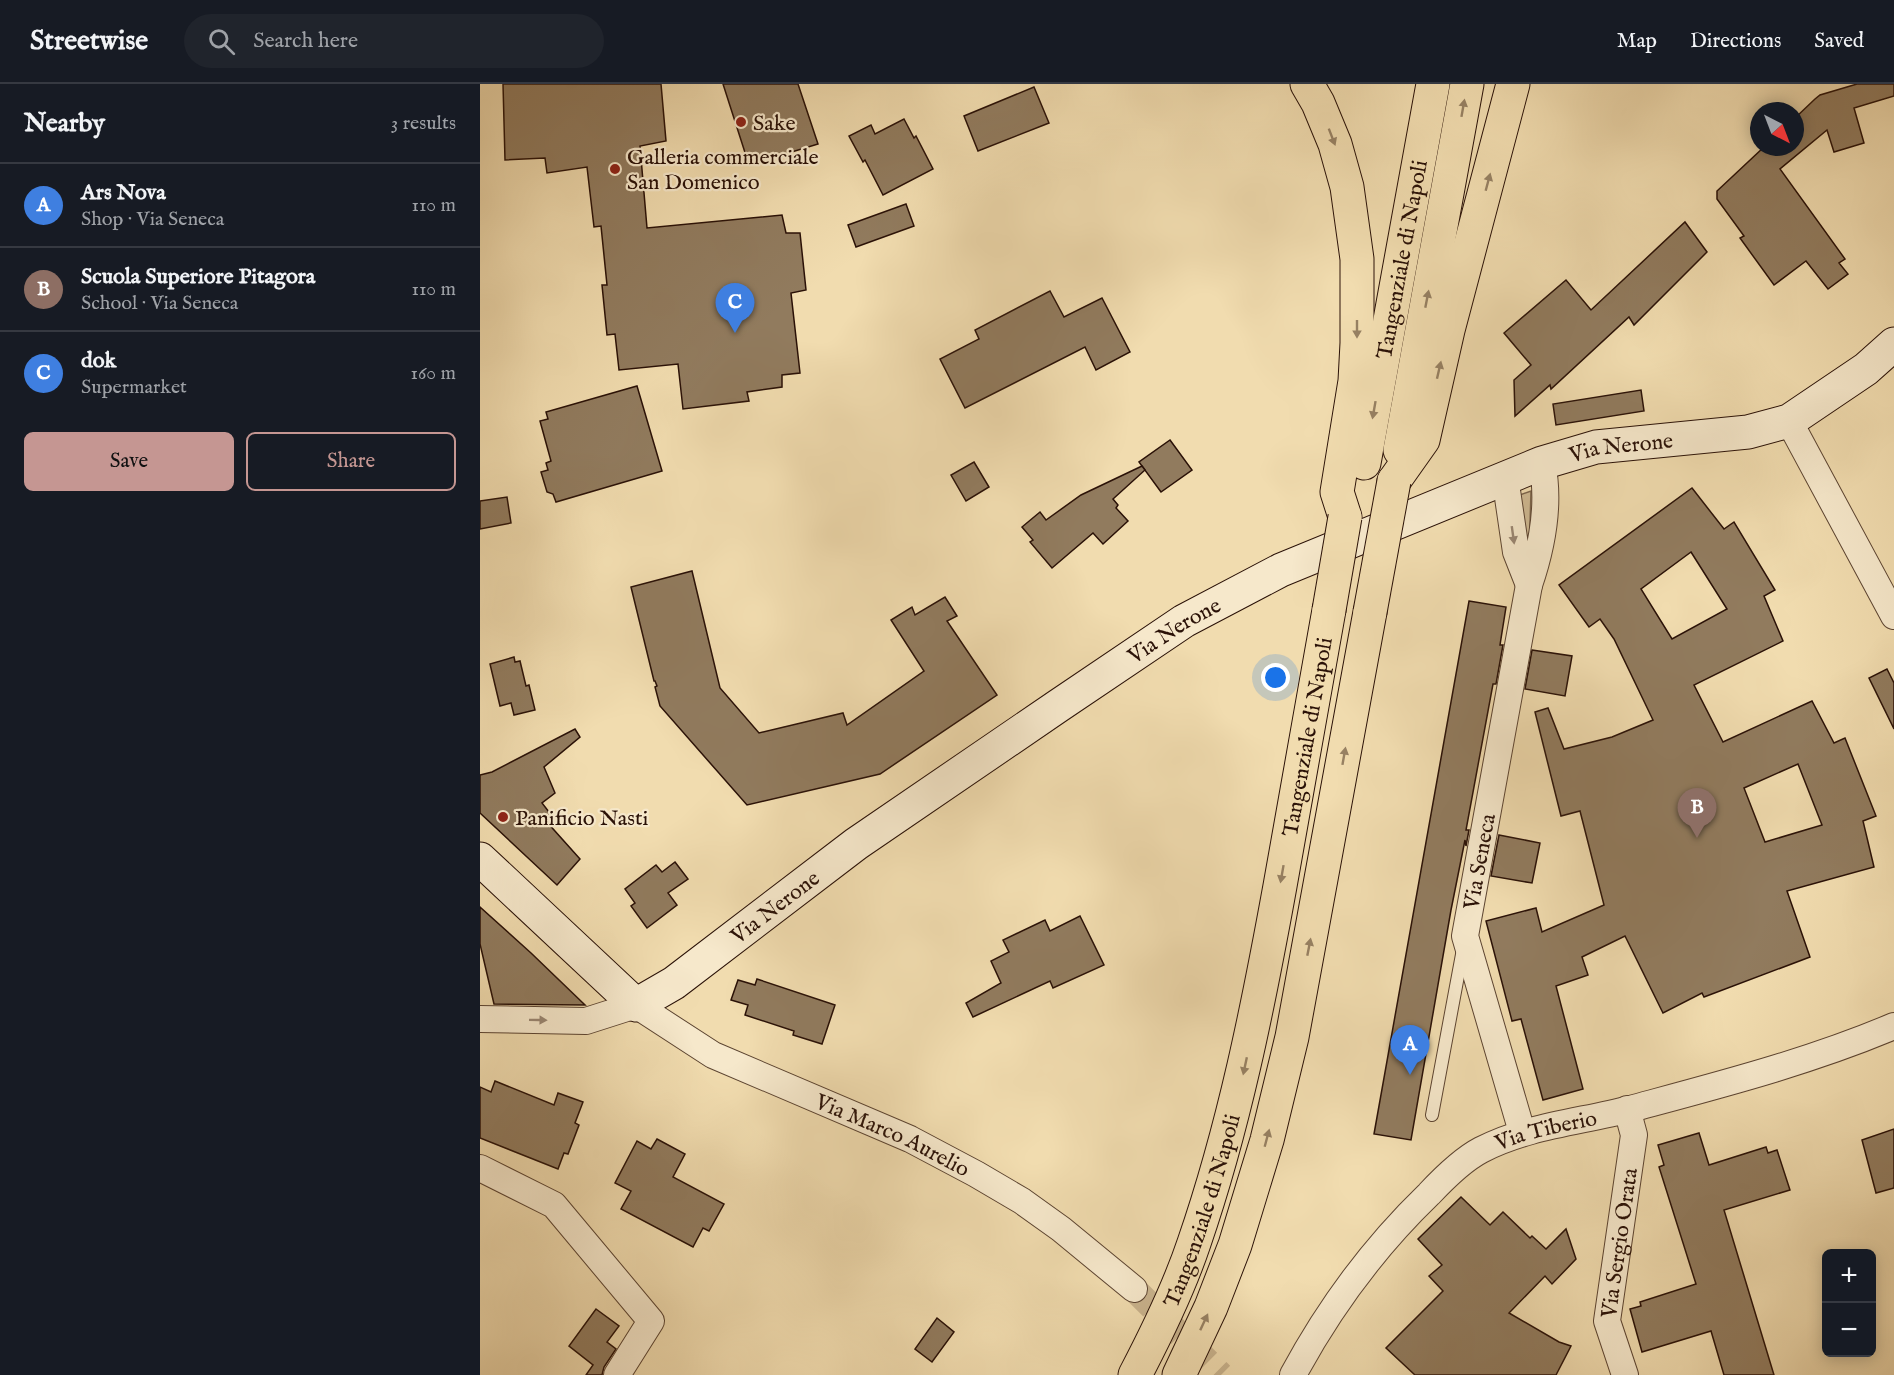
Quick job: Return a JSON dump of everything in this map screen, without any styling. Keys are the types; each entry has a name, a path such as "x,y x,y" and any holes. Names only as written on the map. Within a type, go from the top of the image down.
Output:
{"highway":[{"path":"1308,84 1335,144 1347,187 1357,259 1355,381 1336,492 1345,517"},
{"name":"Tangenziale di Napoli","path":"1135,1375 1194,1244 1244,1070 1345,517 1362,475 1433,84"},
{"name":"Tangenziale di Napoli","path":"1179,1375 1211,1307 1235,1245 1267,1140 1292,1037 1467,84"},
{"path":"1394,481 1424,440 1448,330 1513,84"}],"street":[{"name":"Via Nerone","path":"636,1005 674,983 856,844 1184,621 1281,570 1505,477 1596,447 1748,432 1789,421 1866,369 1894,344"},
{"path":"1789,421 1894,616"},
{"name":"Via Seneca","path":"1522,1132 1465,936 1529,585 1539,557 1546,483 1542,463"},
{"path":"1505,477 1516,552 1529,585"},
{"path":"480,859 636,1005 586,1021 480,1019"},
{"name":"Via Marco Aurelio","path":"636,1005 713,1055 910,1139 976,1174 1022,1201 1134,1289"},
{"name":"Via Tiberio","path":"1293,1375 1316,1334 1351,1282 1408,1214 1443,1179 1479,1151 1522,1132 1627,1109 1770,1071 1894,1026"},
{"name":"Via Sergio Orata","path":"1625,1375 1607,1320 1634,1135 1627,1109"},
{"path":"480,1168 554,1205 651,1321 617,1375"}],"lane":[{"path":"1432,1115 1465,936"}],"shaded area":[{"path":"1531,491 1529,560 1517,496"}],"building":[{"path":"503,84 661,84 666,141 640,146 647,228 782,215 786,233 800,233 806,290 791,293 800,373 782,375 782,387 747,392 749,401 683,409 678,364 619,370 615,334 607,335 602,285 607,285 601,226 594,227 587,167 547,173 545,158 505,160"},
{"path":"723,84 798,84 818,144 749,165"},
{"path":"1857,84 1894,84 1894,96 1854,108 1864,143 1834,152 1827,130 1804,149 1804,110 1820,95"},
{"path":"1034,87 1049,123 978,151 964,116"},
{"path":"904,119 914,138 916,136 933,169 883,195 865,160 863,162 849,136 871,125 875,134"},
{"path":"1754,156 1796,156 1780,169 1845,259 1839,263 1848,274 1828,289 1806,261 1774,285 1740,238 1744,236 1717,199 1717,191"},
{"path":"906,204 914,226 856,247 848,225"},
{"path":"1685,222 1707,252 1634,325 1629,317 1551,389 1550,385 1515,416 1514,380 1531,365 1504,333 1566,280 1591,310"},
{"path":"1050,291 1064,317 1102,298 1130,352 1096,370 1085,347 965,408 940,359 979,339 975,330"},
{"path":"637,386 662,471 556,502 553,494 547,492 541,472 548,470 546,463 551,461 540,421 548,419 546,412"},
{"path":"1641,390 1644,411 1556,425 1553,404"},
{"path":"1170,440 1192,470 1161,492 1139,462"},
{"path":"974,462 989,487 966,501 951,475"},
{"path":"1142,466 1145,470 1113,499 1118,505 1116,508 1128,521 1103,544 1093,533 1052,568 1030,542 1033,540 1022,527 1040,512 1046,520 1081,495"},
{"path":"1692,488 1724,529 1734,522 1775,590 1764,596 1783,641 1694,685 1723,742 1812,701 1834,743 1845,738 1876,816 1863,821 1874,867 1787,891 1810,957 1704,997 1702,993 1663,1013 1625,936 1582,957 1588,975 1556,986 1583,1089 1543,1100 1521,1019 1512,1021 1486,921 1536,908 1542,932 1604,905 1580,811 1561,816 1535,712 1548,708 1564,749 1612,737 1653,720 1614,639 1600,619 1589,627 1559,585","holes":["1691,552 1727,609 1672,639 1641,589","1798,764 1822,825 1765,842 1744,788"]},
{"path":"507,497 511,523 480,529 480,501"},
{"path":"692,571 720,688 759,733 843,713 847,725 924,671 891,620 912,607 915,615 945,597 957,616 947,621 997,695 880,774 747,805 660,706 655,687 657,686 631,587"},
{"path":"1469,601 1506,607 1500,645 1503,645 1496,684 1493,684 1466,830 1469,830 1451,910 1411,1140 1374,1134"},
{"path":"1532,650 1572,656 1565,696 1525,689"},
{"path":"514,657 515,662 520,661 535,710 514,715 511,703 500,706 490,664"},
{"path":"1887,669 1894,683 1894,729 1869,678"},
{"path":"575,729 580,737 544,767 555,793 542,803 552,816 546,821 580,859 557,885 480,813 480,775 492,772"},
{"path":"1499,835 1540,843 1532,883 1491,876"},
{"path":"675,862 688,879 668,893 677,905 647,928 631,906 635,903 625,889 656,865 662,872"},
{"path":"480,907 585,1005 494,1004 480,944"},
{"path":"1080,916 1104,965 1053,988 1050,981 973,1017 966,1003 1001,983 991,961 1009,952 1003,940 1045,920 1050,931"},
{"path":"757,979 835,1005 822,1044 793,1035 794,1031 745,1015 748,1005 731,1000 738,980 755,985"},
{"path":"495,1081 554,1105 558,1093 583,1102 575,1123 579,1125 568,1154 564,1153 558,1169 480,1138 480,1087 491,1092"},
{"path":"1894,1129 1894,1188 1876,1193 1862,1140"},
{"path":"1699,1133 1709,1165 1766,1147 1768,1153 1777,1150 1790,1190 1724,1210 1774,1375 1724,1375 1711,1331 1642,1352 1630,1309 1641,1306 1640,1302 1696,1284 1659,1167 1664,1165 1658,1145"},
{"path":"657,1139 685,1154 673,1177 724,1204 709,1231 703,1228 693,1247 621,1209 631,1191 615,1183 637,1141 651,1149"},
{"path":"1461,1197 1490,1225 1503,1212 1530,1238 1532,1236 1546,1249 1566,1229 1576,1259 1552,1284 1545,1276 1509,1313 1559,1342 1571,1346 1556,1375 1415,1375 1386,1348 1443,1291 1429,1276 1442,1265 1418,1239"},
{"path":"596,1309 619,1326 607,1342 616,1349 604,1367 602,1375 586,1375 593,1365 569,1346"},
{"path":"937,1318 954,1332 932,1362 915,1349"}],"tunnel":[{"path":"1134,1289 1221,1375"}],"place":[{"name":"Sake","path":"741,122"},
{"name":"Galleria commerciale San Domenico","path":"615,169"},
{"name":"dok","path":"735,333"},
{"name":"Panificio Nasti","path":"503,817"},
{"name":"Scuola Superiore Pitagora","path":"1697,838"},
{"name":"Ars Nova","path":"1410,1075"}]}
